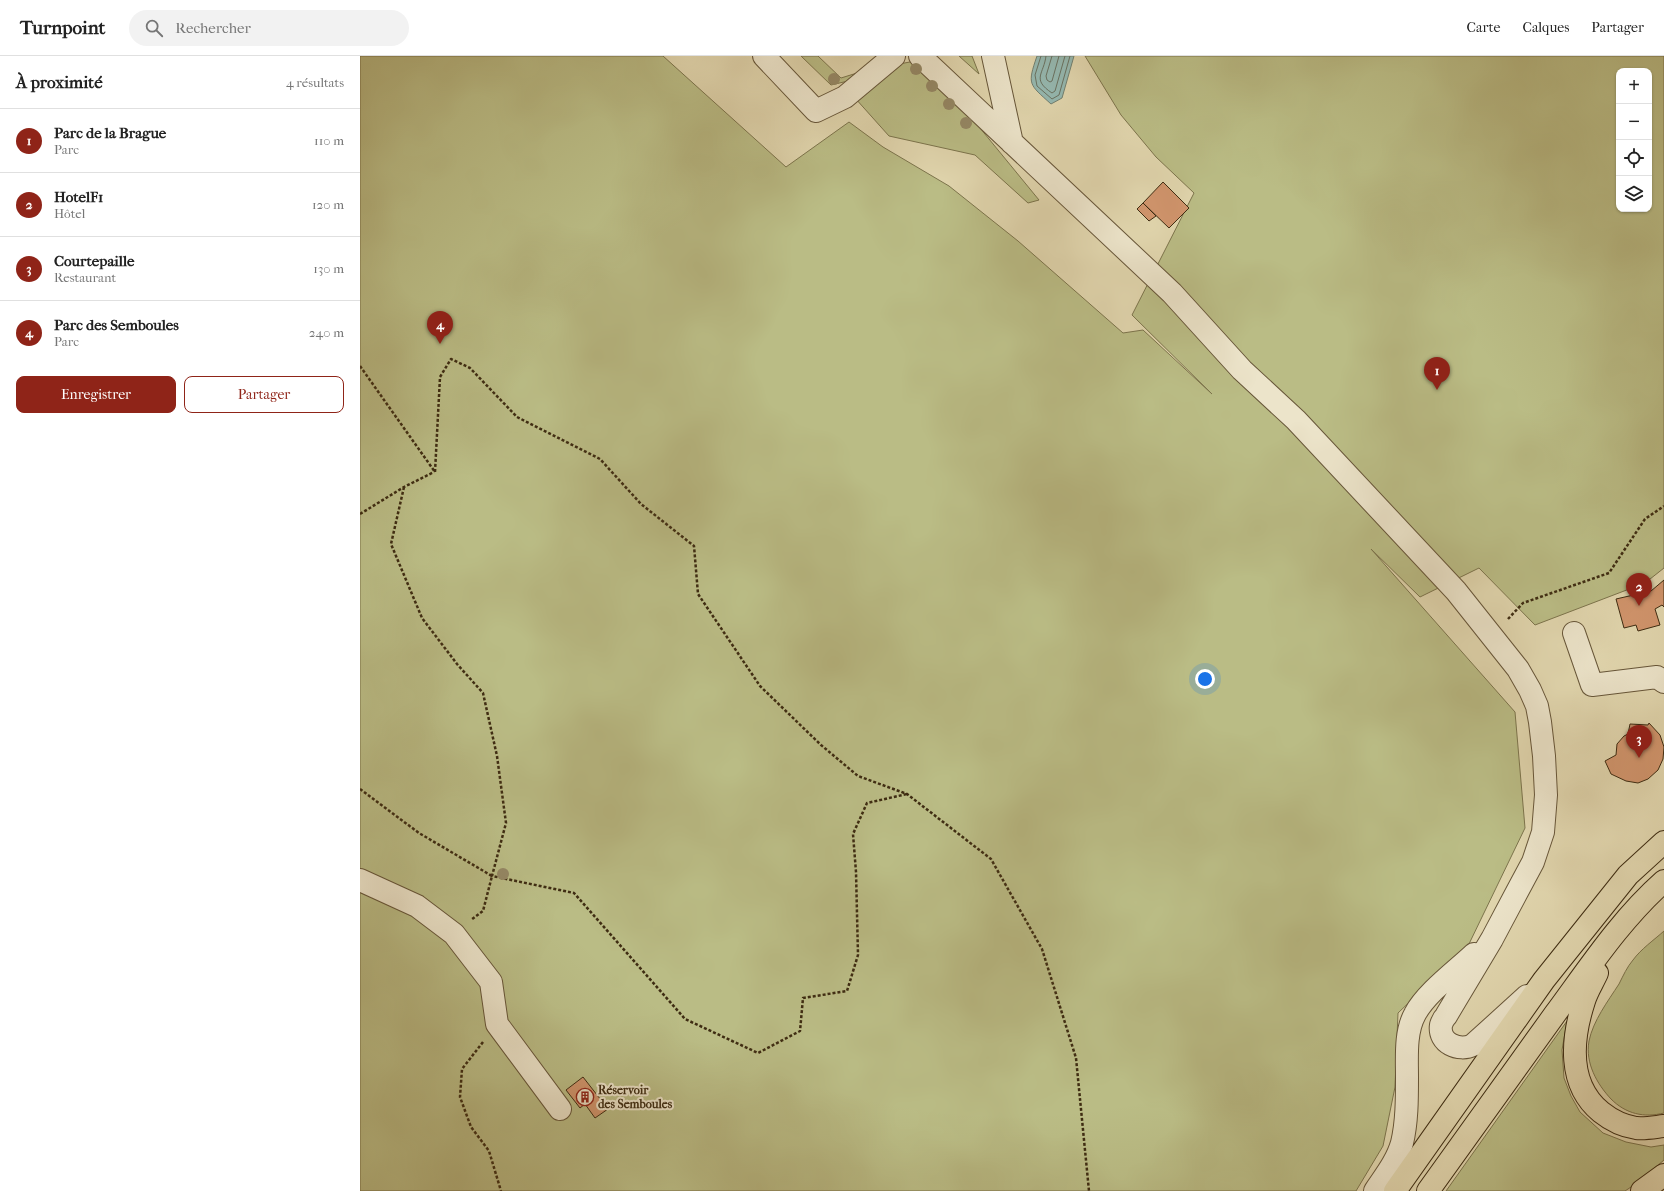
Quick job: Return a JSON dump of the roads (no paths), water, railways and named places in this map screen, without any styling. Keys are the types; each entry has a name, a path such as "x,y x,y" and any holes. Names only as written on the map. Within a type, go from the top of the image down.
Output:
{"main road":[{"path":"1395,1191 1544,980 1628,875 1664,842"},
{"path":"1428,1191 1571,992 1619,928 1664,881"},
{"path":"1619,928 1584,1000 1576,1033 1574,1060 1581,1086 1592,1105 1612,1120 1637,1128 1664,1126"},
{"path":"1642,1191 1664,1175"}],"lane":[{"path":"764,56 816,111 845,97 894,56"},
{"path":"920,56 1172,293 1242,370 1296,420 1456,591 1518,669 1537,706 1540,722 1546,795 1543,832 1532,862 1492,938 1441,1024 1442,1032 1450,1044 1457,1048 1466,1049 1473,1045 1544,980"},
{"path":"994,56 1012,143"},
{"path":"1574,632 1592,684 1657,677 1664,682"},
{"path":"360,880 417,906 454,934 491,982 497,1024 560,1109"},
{"path":"1375,1191 1394,1162 1401,1145 1407,1102 1407,1055 1409,1032 1414,1016 1420,1004 1492,938"}],"water":[{"path":"1037,56 1074,56 1062,98 1051,104 1034,88 1032,83 1032,73"}],"place":[{"name":"Parc des Semboules","path":"440,344"},
{"name":"Parc de la Brague","path":"1437,390"},
{"name":"HotelF1","path":"1639,606"},
{"name":"Courtepaille","path":"1639,758"},
{"name":"Réservoir des Semboules","path":"585,1097"}]}
